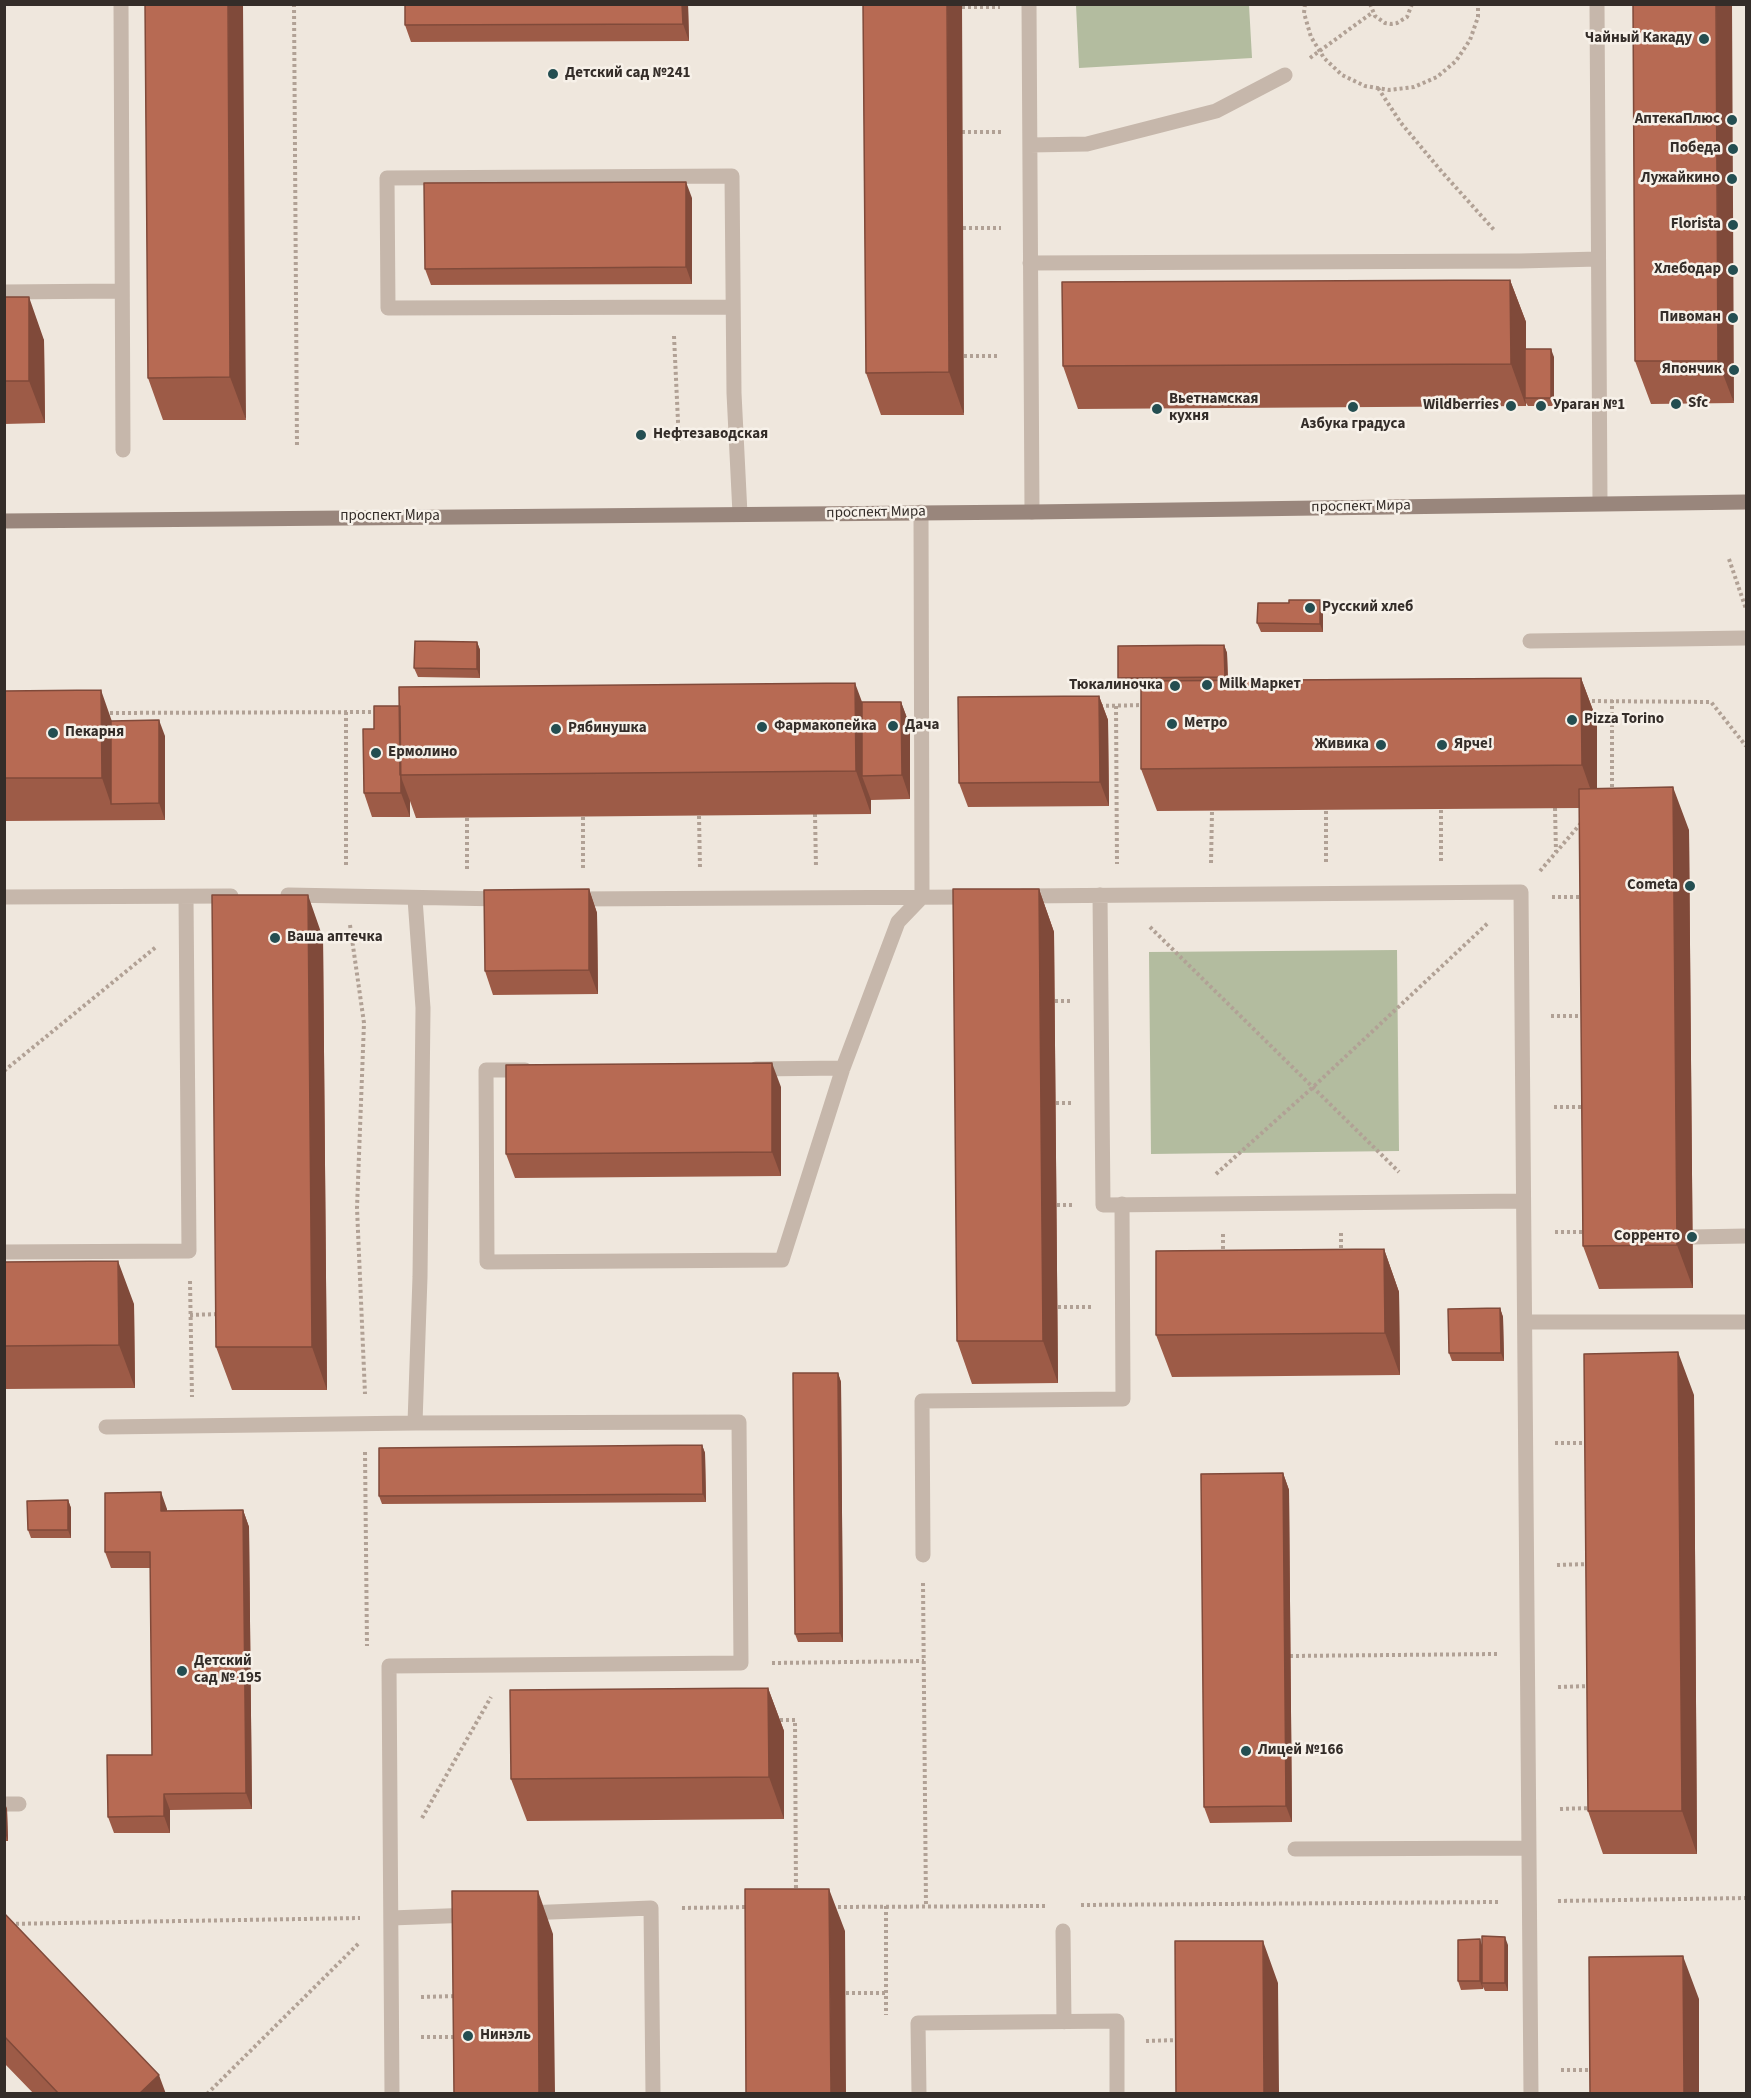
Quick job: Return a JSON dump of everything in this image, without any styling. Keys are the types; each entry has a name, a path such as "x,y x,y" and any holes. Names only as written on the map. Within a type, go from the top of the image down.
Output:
{"main road":[{"name":"проспект Мира","path":"4,521 1032,512 1746,502"}],"lane":[{"path":"121,4 123,450"},
{"path":"1029,4 1032,512"},
{"path":"1597,4 1600,503"},
{"path":"1030,145 1088,144 1215,111 1285,75"},
{"path":"733,307 388,308 387,178 732,176 734,393 740,514"},
{"path":"1030,263 1598,259"},
{"path":"4,292 122,291"},
{"path":"546,1070 486,1071 487,1262 782,1260 843,1068 898,922 922,897 921,513"},
{"path":"1530,641 1746,638"},
{"path":"1005,896 1521,894 1531,2094"},
{"path":"269,896 346,895 415,899 524,899"},
{"path":"1100,895 1102,1205 1523,1201"},
{"path":"4,897 245,896"},
{"path":"560,899 981,896"},
{"path":"4,1252 189,1251 186,897"},
{"path":"415,899 423,1008 420,1266 415,1423"},
{"path":"736,1069 843,1068"},
{"path":"923,1555 922,1401 1124,1399 1122,1204"},
{"path":"1692,1238 1746,1236"},
{"path":"1526,1322 1746,1322"},
{"path":"106,1427 739,1422 741,1663 388,1666 392,2094"},
{"path":"1295,1849 1529,1848"},
{"path":"509,1913 651,1908 653,2094"},
{"path":"391,1918 486,1914"},
{"path":"1063,1931 1064,2022"},
{"path":"919,2094 918,2023 1117,2021 1117,2094"}],"path":[{"path":"294,4 297,447"},
{"path":"1305,4 1304,13 1311,37 1319,52 1342,75 1365,86 1389,90 1414,87 1437,77 1456,61 1470,40 1478,17 1478,4"},
{"path":"1370,4 1375,16 1385,23 1397,23 1407,17 1412,4"},
{"path":"1285,75 1373,12"},
{"path":"1377,88 1401,123 1520,261"},
{"path":"963,228 1030,228"},
{"path":"673,308 679,443"},
{"path":"964,356 998,356"},
{"path":"1729,559 1746,609"},
{"path":"1612,700 1612,800"},
{"path":"1577,701 1711,702 1746,747"},
{"path":"1093,706 1152,705"},
{"path":"1116,706 1118,895 1430,1202"},
{"path":"346,712 346,895 364,1023 357,1208 365,1425 367,1650"},
{"path":"97,713 381,712"},
{"path":"1555,808 1556,853"},
{"path":"1441,810 1441,839"},
{"path":"1326,811 1326,840"},
{"path":"1211,841 1212,812"},
{"path":"815,814 816,855"},
{"path":"699,816 699,856"},
{"path":"583,817 583,857"},
{"path":"467,818 467,858"},
{"path":"1180,1205 1312,1088 1521,894 1582,822 1592,822"},
{"path":"1521,894 1585,897"},
{"path":"4,1071 186,922"},
{"path":"1575,1017 1586,1016"},
{"path":"1575,1107 1586,1107"},
{"path":"1341,1203 1342,1262"},
{"path":"1223,1204 1223,1263"},
{"path":"1576,1232 1587,1232"},
{"path":"189,1251 192,1398"},
{"path":"190,1315 222,1314"},
{"path":"1526,1443 1600,1442"},
{"path":"923,1555 926,1906"},
{"path":"1527,1565 1590,1564"},
{"path":"1290,1656 1527,1654"},
{"path":"741,1663 924,1661"},
{"path":"420,1820 510,1665"},
{"path":"1576,1686 1593,1686"},
{"path":"771,1720 795,1720 796,1895"},
{"path":"1577,1808 1594,1808"},
{"path":"1080,1905 1746,1898"},
{"path":"830,1907 1056,1905"},
{"path":"886,1906 886,2016"},
{"path":"651,1908 752,1907"},
{"path":"4,1924 391,1918"},
{"path":"207,2094 354,1947 391,1918"},
{"path":"846,1993 886,1993"},
{"path":"391,1997 457,1996"},
{"path":"420,2037 459,2037"},
{"path":"1117,2041 1180,2040"},
{"path":"1531,2070 1594,2070"}],"green space":[{"path":"1076,5 1249,5 1252,58 1079,68"},
{"path":"1397,950 1399,1151 1151,1154 1149,952"}],"building":[{"path":"145,4 228,4 230,377 148,378"},
{"path":"405,4 682,4 683,24 405,25"},
{"path":"863,4 947,4 949,372 866,373"},
{"path":"1633,4 1716,4 1718,361 1635,361"},
{"path":"686,182 686,267 425,269 424,183"},
{"path":"1510,280 1511,364 1063,366 1062,282"},
{"path":"4,297 29,297 29,381 4,381"},
{"path":"1525,349 1551,349 1551,398 1525,398"},
{"path":"1289,600 1320,600 1320,624 1257,623 1258,603 1289,603"},
{"path":"415,641 477,642 477,669 414,668"},
{"path":"1224,645 1225,677 1118,678 1118,646"},
{"path":"1581,678 1582,765 1141,769 1141,681"},
{"path":"855,683 856,771 400,775 399,687"},
{"path":"101,690 102,778 4,778 4,691"},
{"path":"1099,696 1100,782 959,783 958,697"},
{"path":"862,702 901,702 902,775 862,776"},
{"path":"374,706 400,706 401,793 364,793 363,729 374,729"},
{"path":"159,720 159,803 111,804 111,721"},
{"path":"1673,787 1677,1245 1583,1246 1579,789"},
{"path":"589,889 589,970 485,971 484,890"},
{"path":"953,889 1039,889 1043,1341 957,1341"},
{"path":"212,895 308,895 312,1347 216,1347"},
{"path":"772,1063 772,1152 506,1154 506,1065"},
{"path":"1384,1249 1385,1333 1156,1335 1156,1251"},
{"path":"118,1261 119,1345 4,1346 4,1262"},
{"path":"1500,1308 1501,1353 1449,1353 1448,1309"},
{"path":"1678,1352 1682,1811 1588,1811 1584,1354"},
{"path":"793,1373 838,1373 840,1633 795,1634"},
{"path":"702,1445 703,1494 379,1496 379,1448"},
{"path":"1283,1473 1286,1806 1204,1807 1201,1474"},
{"path":"161,1492 161,1511 243,1510 246,1793 164,1794 164,1816 108,1817 107,1755 152,1755 150,1552 105,1552 105,1493"},
{"path":"68,1500 68,1530 28,1530 27,1501"},
{"path":"768,1688 769,1777 511,1779 510,1690"},
{"path":"745,1889 829,1889 831,2094 746,2094"},
{"path":"452,1891 538,1891 539,2094 454,2094"},
{"path":"4,1913 159,2075 139,2094 59,2094 4,2036"},
{"path":"1482,1936 1505,1937 1505,1983 1482,1983"},
{"path":"1480,1939 1480,1981 1458,1981 1458,1940"},
{"path":"1175,1941 1263,1941 1264,2094 1176,2094"},
{"path":"1683,1956 1684,2094 1590,2094 1589,1957"}],"place":[{"name":"Чайный Какаду","path":"1704,39"},
{"name":"Детский сад №241","path":"553,74"},
{"name":"АптекаПлюс","path":"1732,120"},
{"name":"Победа","path":"1733,149"},
{"name":"Лужайкино","path":"1732,179"},
{"name":"Florista","path":"1733,225"},
{"name":"Хлебодар","path":"1733,270"},
{"name":"Пивоман","path":"1733,318"},
{"name":"Япончик","path":"1734,370"},
{"name":"Sfc","path":"1676,404"},
{"name":"Wildberries","path":"1511,406"},
{"name":"Ураган №1","path":"1541,406"},
{"name":"Азбука градуса","path":"1353,407"},
{"name":"Вьетнамская кухня","path":"1157,409"},
{"name":"Нефтезаводская","path":"641,435"},
{"name":"Русский хлеб","path":"1310,608"},
{"name":"Milk Маркет","path":"1207,685"},
{"name":"Тюкалиночка","path":"1175,686"},
{"name":"Pizza Torino","path":"1572,720"},
{"name":"Метро","path":"1172,724"},
{"name":"Дача","path":"893,726"},
{"name":"Фармакопейка","path":"762,727"},
{"name":"Рябинушка","path":"556,729"},
{"name":"Пекарня","path":"53,733"},
{"name":"Живика","path":"1381,745"},
{"name":"Ярче!","path":"1442,745"},
{"name":"Ермолино","path":"376,753"},
{"name":"Cometa","path":"1690,886"},
{"name":"Ваша аптечка","path":"275,938"},
{"name":"Сорренто","path":"1692,1237"},
{"name":"Детский сад № 195","path":"182,1671"},
{"name":"Лицей №166","path":"1246,1751"},
{"name":"Нинэль","path":"468,2036"}]}
